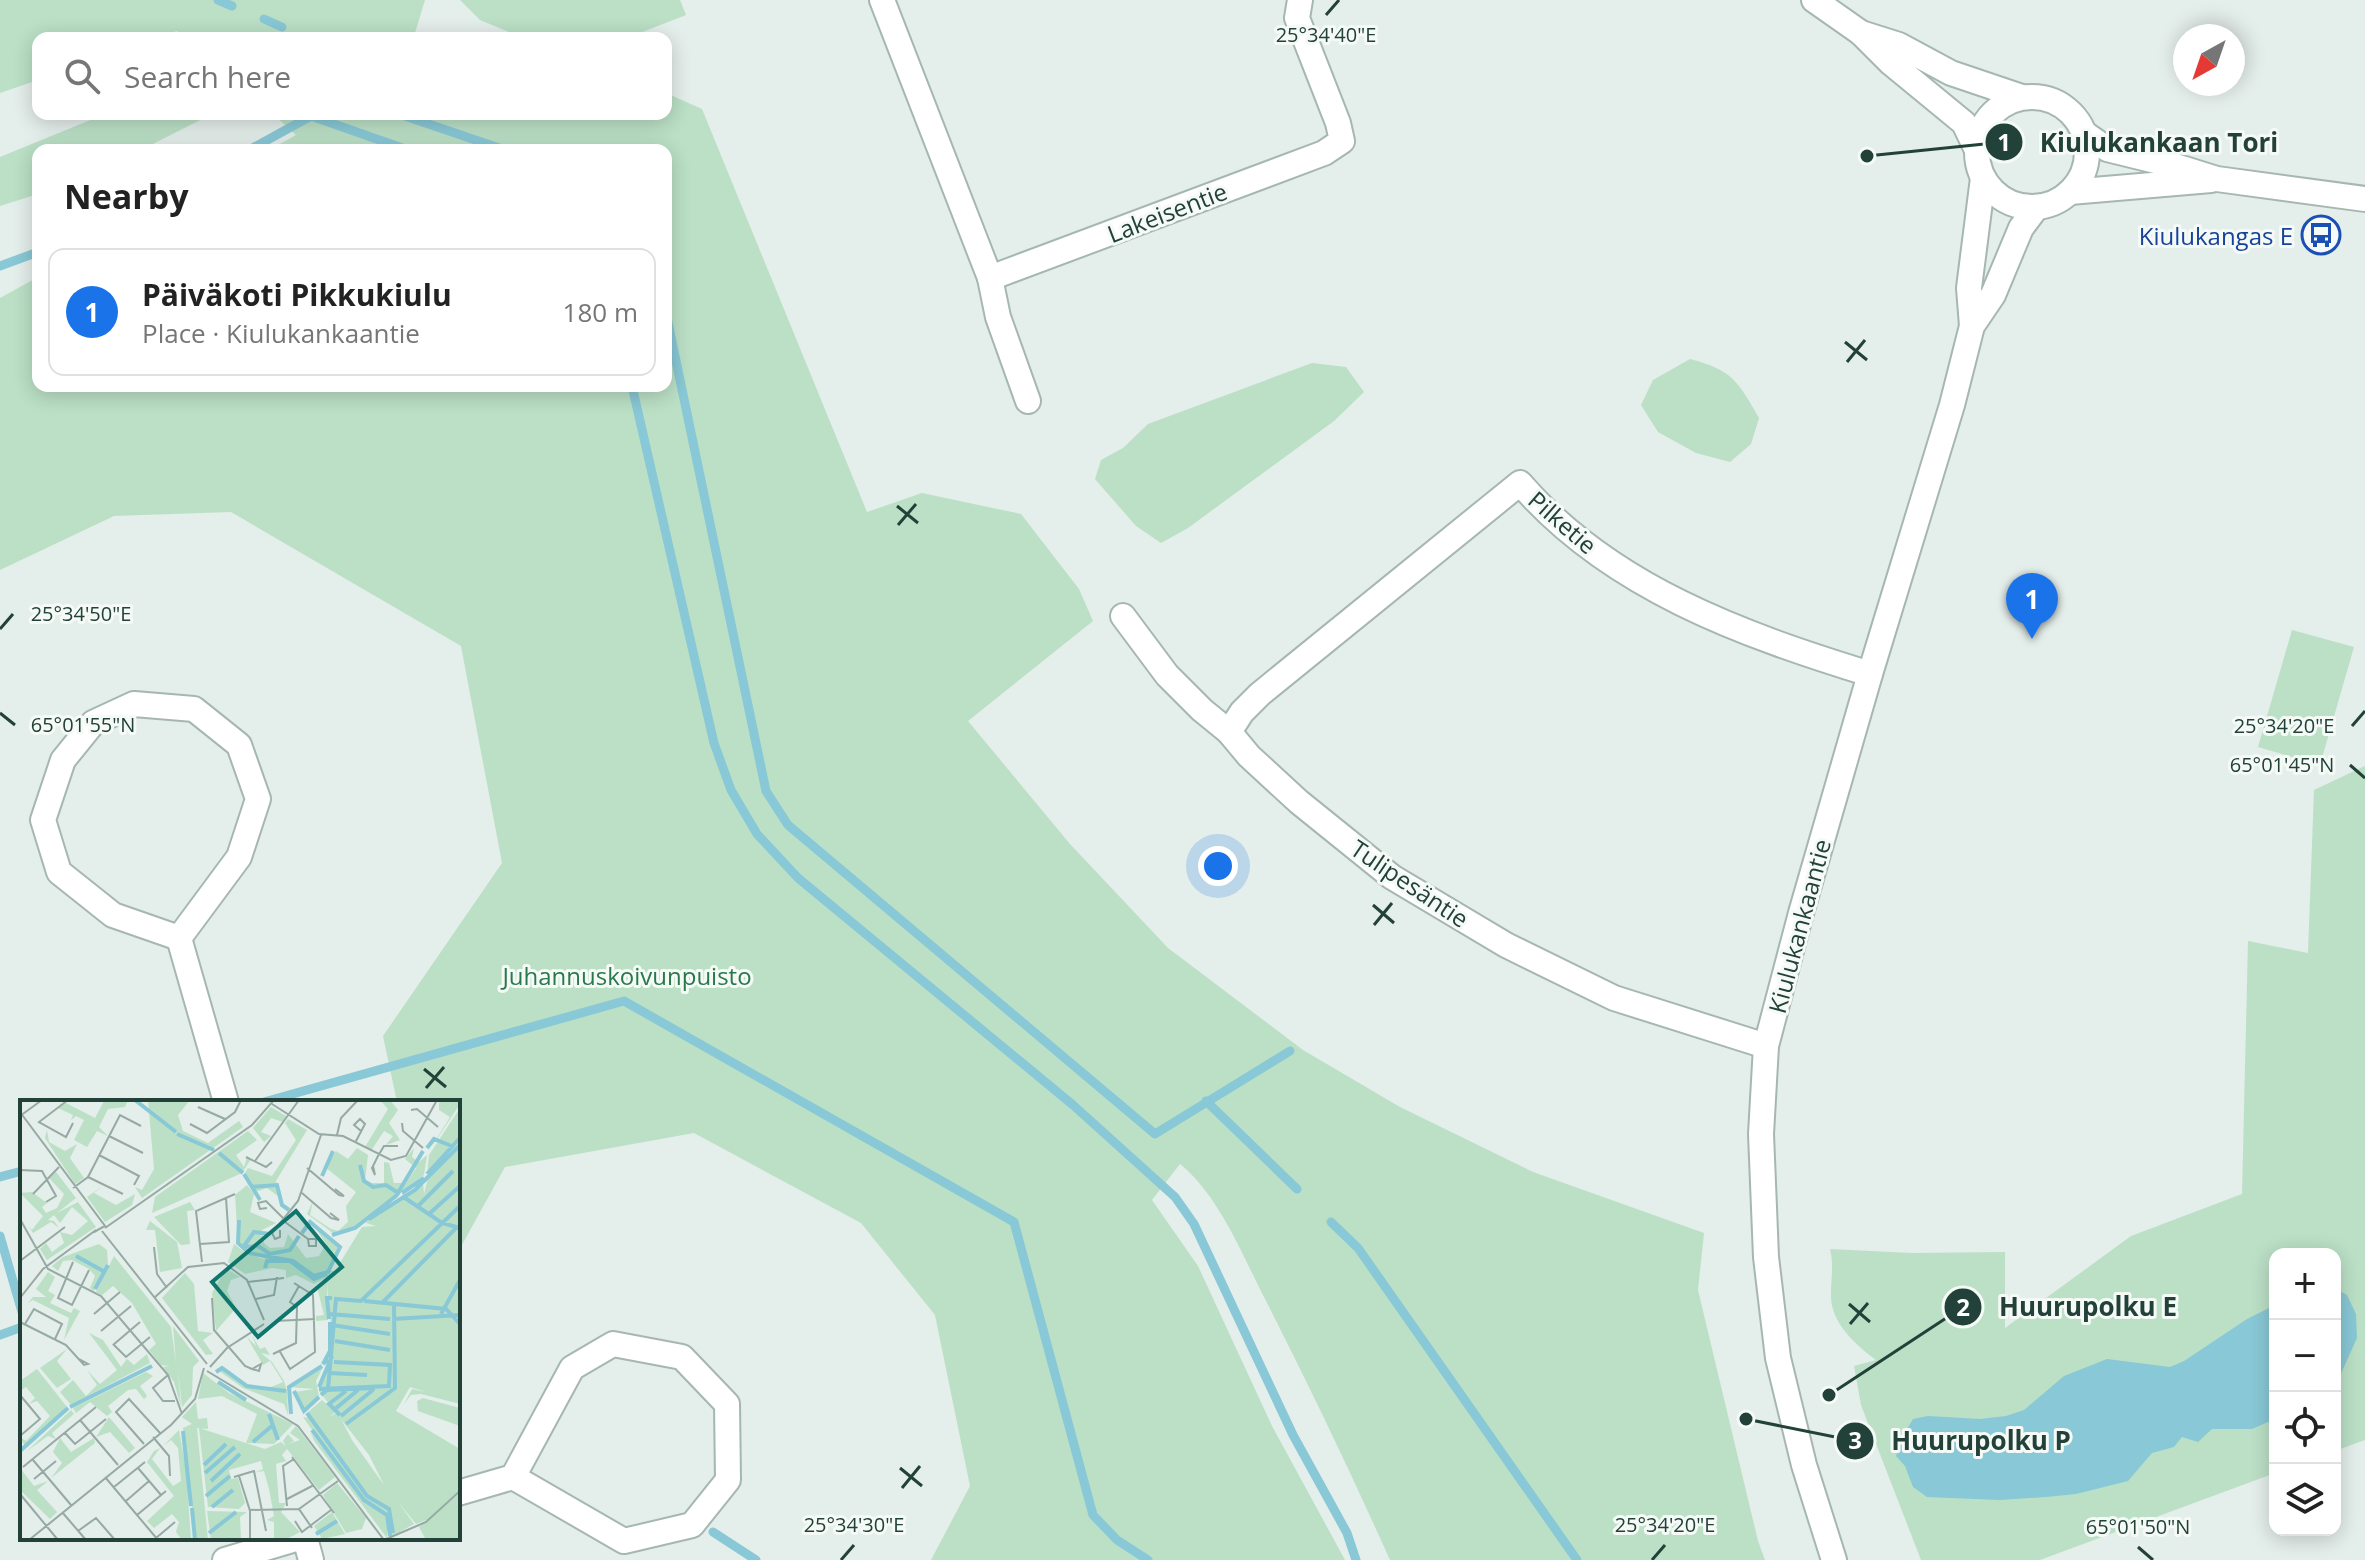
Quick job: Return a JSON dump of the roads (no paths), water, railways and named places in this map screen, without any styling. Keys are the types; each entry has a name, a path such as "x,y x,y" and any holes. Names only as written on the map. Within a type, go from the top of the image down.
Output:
{"street":[{"path":"882,0 990,278 998,317 1028,401"},
{"name":"Lakeisentie","path":"990,278 1324,153 1342,141 1338,123 1297,18 1300,0"},
{"path":"1814,0 1861,33 1891,63 1964,123 1976,148"},
{"path":"1861,33 1899,45 1951,73 2022,97 2043,97 2061,104 2075,117 2084,133 2087,149 2086,165 2080,180 2054,203 2036,208 2005,201 1992,191 1977,163 1980,130 1990,114 2005,103 2022,97"},
{"path":"2084,133 2107,149 2217,179 2365,199"},
{"name":"Kiulukankaantie","path":"1844,1560 1831,1549 1804,1465 1778,1358 1766,1257 1761,1134 1766,1046 1801,913 1952,405 1972,326 1969,288 1983,178"},
{"path":"2070,192 2217,179"},
{"name":"Kiulukankaantie","path":"1972,326 1993,295 2021,228 2036,208"},
{"name":"Pilketie","path":"1229,732 1242,712 1260,694 1520,483 1542,508 1584,544 1662,595 1747,631 1870,674"},
{"name":"Tulipesäntie","path":"1123,616 1167,675 1229,732 1249,756 1299,802 1392,877 1506,945 1614,998 1766,1046"},
{"path":"134,704 194,709 239,745 258,799 239,857 179,938 113,915 59,872 43,820 63,760 93,723 134,704"},
{"path":"179,938 225,1100"},
{"path":"460,1492 513,1477 572,1368 613,1344 682,1357 727,1404 728,1480 692,1525 624,1541 513,1477"},
{"path":"225,1560 295,1540"},
{"path":"303,1540 311,1560"}],"water":[{"path":"2341,1292 2347,1295 2356,1314 2357,1338 2341,1374"},
{"path":"2269,1308 2269,1422 2252,1429 2212,1429 2198,1442 2182,1437 2174,1447 2152,1453 2128,1481 2076,1494 2046,1497 1999,1500 1927,1497 1913,1487 1905,1466 1896,1456 1901,1439 1913,1419 1928,1416 1980,1419 2006,1416 2024,1410 2064,1376 2107,1359 2170,1367"}],"waterway":[{"path":"218,0 232,6"},
{"path":"264,19 282,27"},
{"path":"260,144 304,120"},
{"path":"322,120 391,144"},
{"path":"417,120 487,144"},
{"path":"0,266 32,254"},
{"path":"672,342 766,791 788,825 1155,1134 1290,1051"},
{"path":"633,392 714,743 731,790 757,834 798,878 1073,1105 1175,1197 1194,1224 1293,1435 1347,1533 1356,1560"},
{"path":"271,1100 624,1001 1014,1222 1093,1515 1117,1540 1148,1560"},
{"path":"1206,1101 1297,1189"},
{"path":"0,1177 20,1172"},
{"path":"1331,1222 1358,1248 1577,1560"},
{"path":"0,1236 20,1305"},
{"path":"0,1335 20,1328"},
{"path":"713,1532 756,1560"}],"place":[{"name":"Kiulukankaan Tori","path":"1867,156"},
{"name":"Kiulukangas E","path":"2321,235"},
{"name":"Päiväkoti Pikkukiulu","path":"2032,639"},
{"name":"Huurupolku E","path":"1829,1395"},
{"name":"Huurupolku P","path":"1746,1419"}],"park label":[{"name":"Juhannuskoivunpuisto","path":"627,975"}]}
